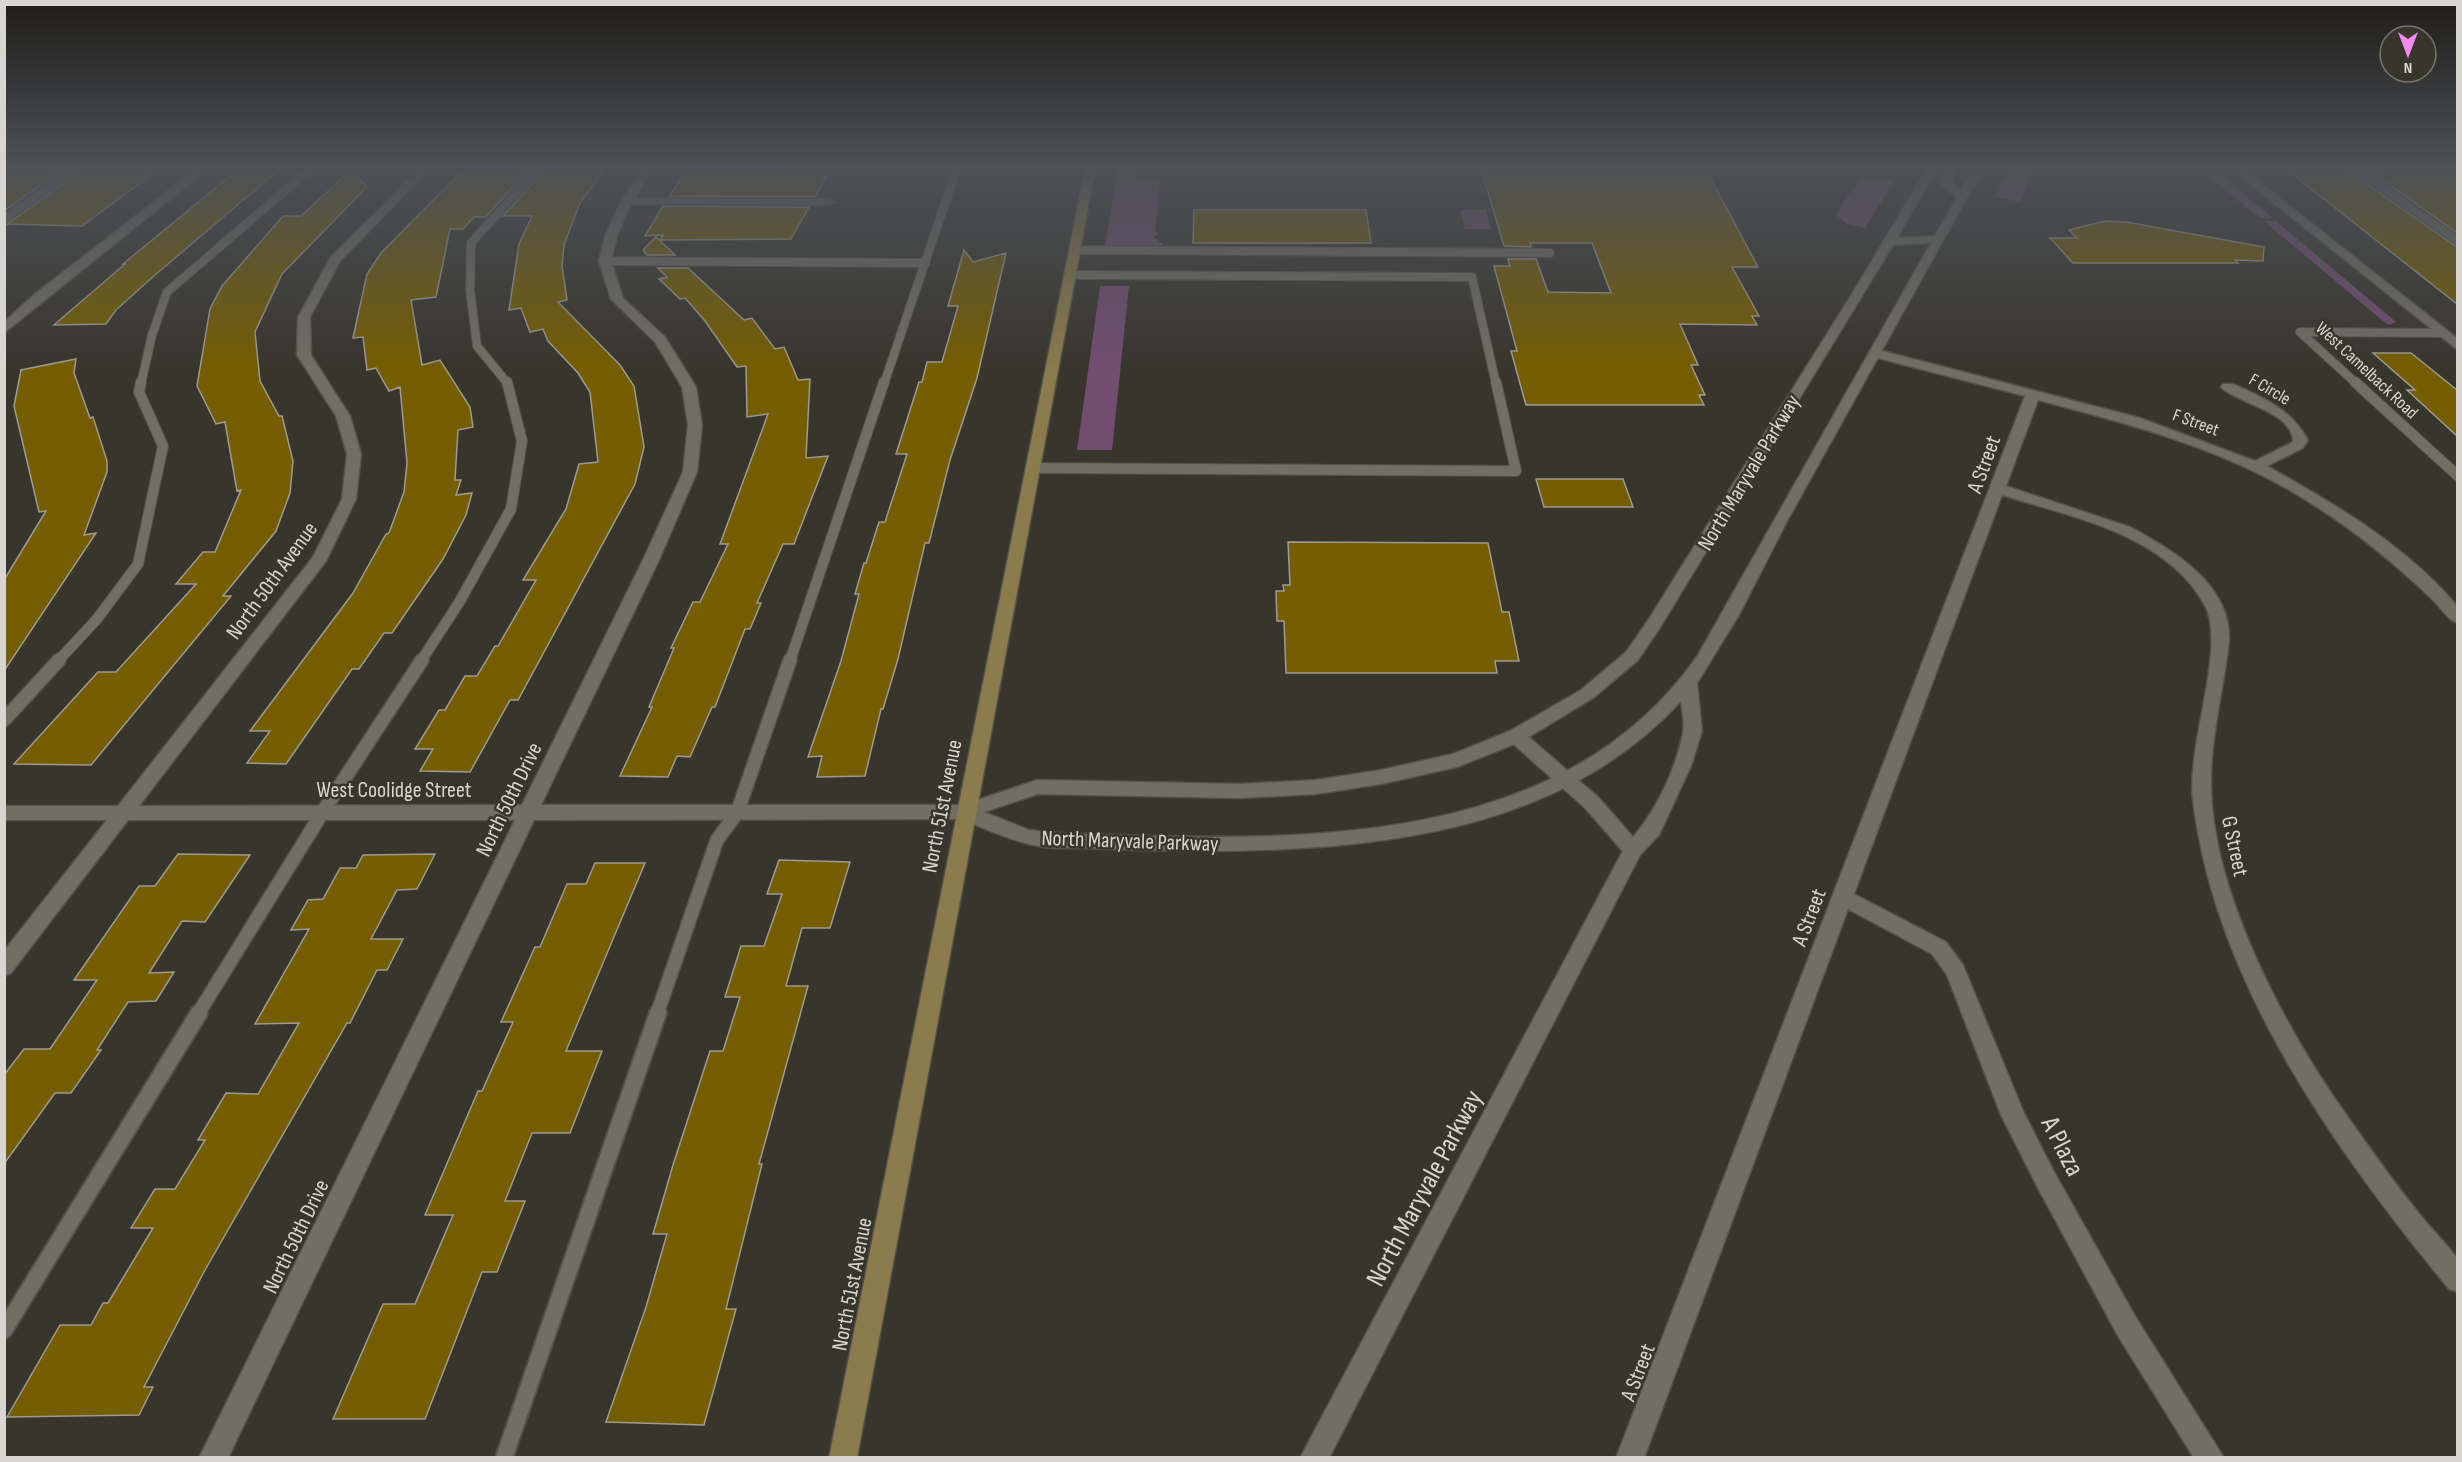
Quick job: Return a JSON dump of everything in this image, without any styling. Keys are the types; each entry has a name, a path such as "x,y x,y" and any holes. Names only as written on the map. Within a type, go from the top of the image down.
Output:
{"main road":[{"name":"North 51st Avenue","path":"843,1458 964,812 1077,233"}],"street":[{"path":"4,329 39,297 121,233"},
{"name":"North 50th Avenue","path":"4,967 320,558 338,525 349,499 354,454 343,416 304,355 304,317 335,259 361,233"},
{"path":"605,261 612,233"},
{"name":"North Maryvale Parkway","path":"964,812 1037,787 1240,791 1316,787 1381,777 1457,760 1516,736 1587,694 1632,656 1718,524 1895,233"},
{"name":"North Maryvale Parkway","path":"964,812 1031,838 1102,842 1280,843 1360,838 1442,824 1510,803 1566,780 1640,731 1666,708 1712,649 1756,562 1941,233"},
{"path":"2316,233 2457,346"},
{"path":"1890,242 1938,239"},
{"name":"North 50th Drive","path":"213,1458 651,560 690,472 695,425 689,387 660,339 617,299 605,261"},
{"name":"F Street","path":"1875,354 2135,421 2256,466 2311,497 2388,549 2444,601 2457,618"},
{"name":"F Circle","path":"2229,387 2279,411 2297,430 2301,440 2298,445 2256,466"},
{"name":"A Street","path":"1630,1458 1842,897 2000,489 2033,394"},
{"name":"G Street","path":"2000,489 2126,530 2145,541 2186,572 2204,591 2213,606 2220,624 2219,644 2203,754 2202,796 2206,840 2232,924 2298,1056 2376,1176 2457,1280"},
{"name":"North Maryvale Parkway","path":"1314,1458 1633,850 1652,830 1682,766 1693,731 1688,682"},
{"path":"1516,736 1592,803 1633,850"},
{"name":"West Coolidge Street","path":"4,813 964,812"},
{"name":"A Plaza","path":"1842,897 1914,933 1938,948 1956,971 2013,1114 2046,1180 2126,1325 2210,1458"}],"lane":[{"path":"4,720 97,619 138,564 164,446 140,392 152,335 167,292 235,233"},
{"path":"4,1330 322,813 460,601 511,509 522,441 510,386 477,346 470,290 471,243 480,233"},
{"path":"504,1458 717,840 737,813 935,233"},
{"path":"1074,250 1550,253"},
{"path":"605,261 926,262"},
{"path":"1031,468 1516,471 1472,278 1069,275"},
{"name":"West Camelback Road","path":"2440,333 2300,332 2457,476"}],"shaded area":[{"path":"1107,233 1157,233 1154,237 1164,245 1105,246"},
{"path":"2279,233 2291,233 2396,322 2389,325"},
{"path":"1100,286 1129,286 1112,450 1077,450"}],"building":[{"path":"161,233 204,233 116,310 106,324 54,325 125,264 123,264"},
{"path":"268,233 322,233 282,274 255,332 260,381 279,416 282,416 293,461 290,493 276,531 223,596 231,596 91,765 14,764 98,672 116,672 196,584 176,584 203,552 215,552 241,490 237,491 225,422 216,424 197,386 210,309 222,286"},
{"path":"401,233 449,233 436,297 411,300 422,365 440,360 470,407 473,427 458,430 455,480 461,480 456,495 472,493 466,515 443,559 392,633 384,633 359,669 352,669 286,764 247,763 270,731 250,731 353,593 386,534 389,533 404,492 407,463 400,387 389,391 376,368 367,370 363,337 353,338 367,274 381,253"},
{"path":"524,233 568,233 564,245 562,266 567,300 558,302 620,365 634,386 644,447 635,484 518,700 510,700 470,772 420,771 433,749 415,749 439,710 445,710 465,676 477,676 495,646 498,646 536,580 523,580 566,509 579,464 598,462 590,392 578,373 548,341 543,329 530,332 521,308 509,310 519,244"},
{"path":"647,233 794,233 791,239 660,240 663,235 645,236"},
{"path":"1193,233 1370,233 1371,243 1193,243"},
{"path":"1500,233 1740,233 1758,267 1732,267 1759,316 1752,316 1757,325 1680,324 1698,365 1691,365 1705,395 1699,395 1704,405 1526,405 1511,351 1517,351 1494,266 1510,266 1508,259 1536,259 1548,292 1611,293 1592,243 1530,243 1531,247 1504,246"},
{"path":"2072,233 2188,233 2264,247 2263,261 2073,263 2050,238 2077,238"},
{"path":"2367,233 2437,233 2457,247 2457,304"},
{"path":"656,237 675,255 647,255 643,250"},
{"path":"964,250 973,262 1006,253 977,378 950,460 929,543 925,543 898,659 883,709 881,709 865,776 817,777 822,756 808,757 841,661 859,594 855,594 864,563 866,563 879,522 885,522 907,454 896,454 919,382 922,382 927,362 942,362 958,306 948,306"},
{"path":"658,268 688,268 744,320 752,318 775,349 784,347 798,380 810,379 806,458 828,456 794,544 783,544 757,603 761,603 750,629 745,629 715,707 712,707 690,757 677,756 668,777 620,776 652,707 649,707 674,648 671,648 693,602 700,602 728,544 720,544 768,414 747,417 746,366 737,367 705,321 685,298 680,299 659,279 667,277"},
{"path":"2373,353 2411,353 2457,390 2457,436 2407,390 2415,390"},
{"path":"76,359 74,373 90,418 93,417 107,461 107,472 84,535 96,533 4,671 4,580 46,511 39,512 14,406 21,370"},
{"path":"1536,479 1623,479 1633,507 1544,507"},
{"path":"1288,542 1488,543 1502,612 1509,612 1519,661 1495,661 1497,673 1286,673 1284,621 1277,621 1276,591 1284,591 1283,585 1290,585"},
{"path":"178,854 250,855 205,922 182,921 149,973 174,972 156,1001 128,1002 97,1050 101,1050 71,1093 55,1093 4,1164 4,1075 24,1049 50,1049 97,980 74,980 139,886 155,886"},
{"path":"435,854 417,889 397,890 371,939 403,939 387,970 377,970 350,1023 347,1023 205,1270 144,1387 153,1387 139,1415 7,1417 60,1325 91,1325 103,1303 108,1303 153,1228 131,1228 155,1189 175,1189 205,1140 198,1140 226,1093 258,1094 299,1023 255,1024 309,929 291,930 308,900 323,899 340,868 356,868 363,855"},
{"path":"779,860 850,862 830,928 802,928 786,986 808,986 759,1164 762,1164 726,1309 736,1309 704,1425 606,1422 646,1307 667,1234 653,1234 673,1165 710,1051 723,1051 740,997 725,997 741,946 764,946 782,894 767,894"},
{"path":"595,863 645,863 566,1051 602,1051 570,1133 532,1133 505,1201 525,1201 497,1272 482,1272 425,1419 333,1419 383,1304 415,1304 453,1215 425,1215 478,1091 482,1091 513,1022 501,1022 535,947 540,947 567,884 586,884"}]}
